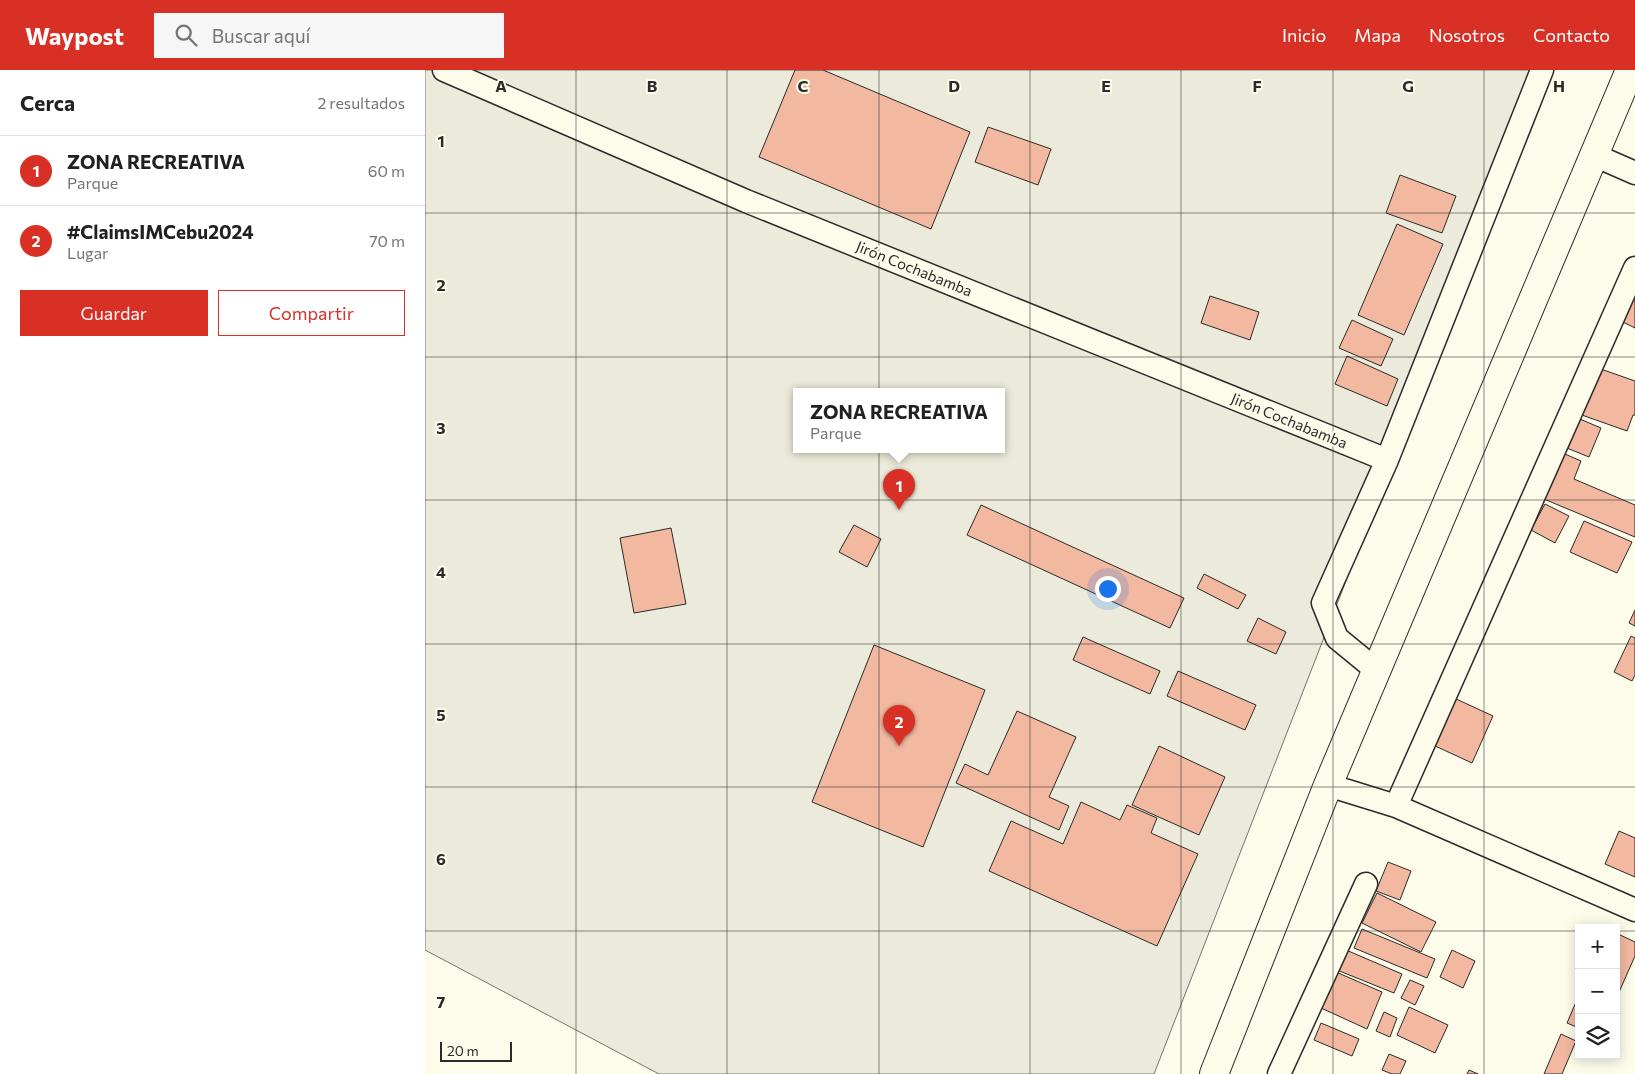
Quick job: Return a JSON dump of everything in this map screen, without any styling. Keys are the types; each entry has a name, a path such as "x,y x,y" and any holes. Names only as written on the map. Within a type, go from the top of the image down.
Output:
{"highway":[{"path":"1214,1074 1328,785 1630,70"}],"street":[{"name":"Jirón Cochabamba","path":"444,70 746,201 1387,460"},
{"path":"1376,670 1337,638 1323,603 1387,460 1542,70"},
{"path":"1594,155 1635,173"},
{"path":"1396,806 1635,268"},
{"path":"1328,785 1396,806 1635,910"},
{"path":"1278,1071 1366,884"}],"shaded area":[{"path":"425,70 1545,70 1154,1074 659,1074 425,950"}],"building":[{"path":"795,70 823,70 970,132 931,229 759,157"},
{"path":"988,127 1051,149 1038,185 975,162"},
{"path":"1400,175 1456,196 1442,233 1386,213"},
{"path":"1397,224 1443,244 1404,335 1358,315"},
{"path":"1629,295 1635,298 1635,328 1617,319"},
{"path":"1210,296 1259,312 1250,340 1201,323"},
{"path":"1352,320 1393,339 1381,366 1339,348"},
{"path":"1347,356 1398,379 1387,406 1335,384"},
{"path":"1595,367 1635,381 1635,415 1633,415 1627,431 1579,414"},
{"path":"1575,417 1601,428 1589,457 1562,446"},
{"path":"1558,451 1581,461 1574,479 1635,505 1635,537 1539,497"},
{"path":"1545,504 1569,516 1555,543 1531,530"},
{"path":"981,505 1184,598 1170,628 967,535"},
{"path":"1584,521 1632,542 1617,573 1570,552"},
{"path":"854,525 881,539 867,567 839,552"},
{"path":"671,528 686,604 634,613 620,538"},
{"path":"1204,574 1246,595 1238,609 1197,588"},
{"path":"1635,610 1635,626 1629,623"},
{"path":"1258,618 1286,632 1276,654 1247,641"},
{"path":"1631,636 1635,638 1635,675 1632,681 1614,672"},
{"path":"1083,637 1160,671 1150,694 1073,660"},
{"path":"874,645 985,690 923,847 812,802"},
{"path":"1178,671 1256,705 1245,730 1167,696"},
{"path":"1454,698 1493,716 1472,763 1433,745"},
{"path":"1017,711 1076,737 1049,797 1069,806 1059,830 956,783 965,764 988,775"},
{"path":"1159,746 1225,777 1199,835 1132,805"},
{"path":"1081,802 1120,820 1127,805 1157,818 1151,833 1198,854 1157,946 989,871 1011,821 1063,844"},
{"path":"1619,831 1635,838 1635,877 1605,864"},
{"path":"1388,862 1411,871 1400,900 1376,891"},
{"path":"1377,893 1436,922 1421,952 1362,923"},
{"path":"1362,929 1435,959 1427,978 1354,948"},
{"path":"1620,935 1635,942 1635,956 1620,990"},
{"path":"1346,950 1402,974 1394,993 1337,970"},
{"path":"1452,950 1475,961 1463,988 1440,977"},
{"path":"1336,972 1382,992 1367,1029 1321,1008"},
{"path":"1410,980 1424,986 1415,1005 1401,998"},
{"path":"1575,1004 1575,1026 1567,1023"},
{"path":"1409,1007 1448,1025 1435,1053 1397,1035"},
{"path":"1384,1012 1397,1018 1390,1037 1376,1031"},
{"path":"1321,1023 1359,1039 1352,1056 1314,1040"},
{"path":"1561,1034 1575,1041 1562,1074 1544,1074"},
{"path":"1389,1054 1406,1061 1400,1074 1392,1074 1382,1070"},
{"path":"1469,1070 1478,1074 1467,1074"}],"place":[{"name":"ZONA RECREATIVA","path":"899,510"},
{"name":"#ClaimsIMCebu2024","path":"899,746"}]}
